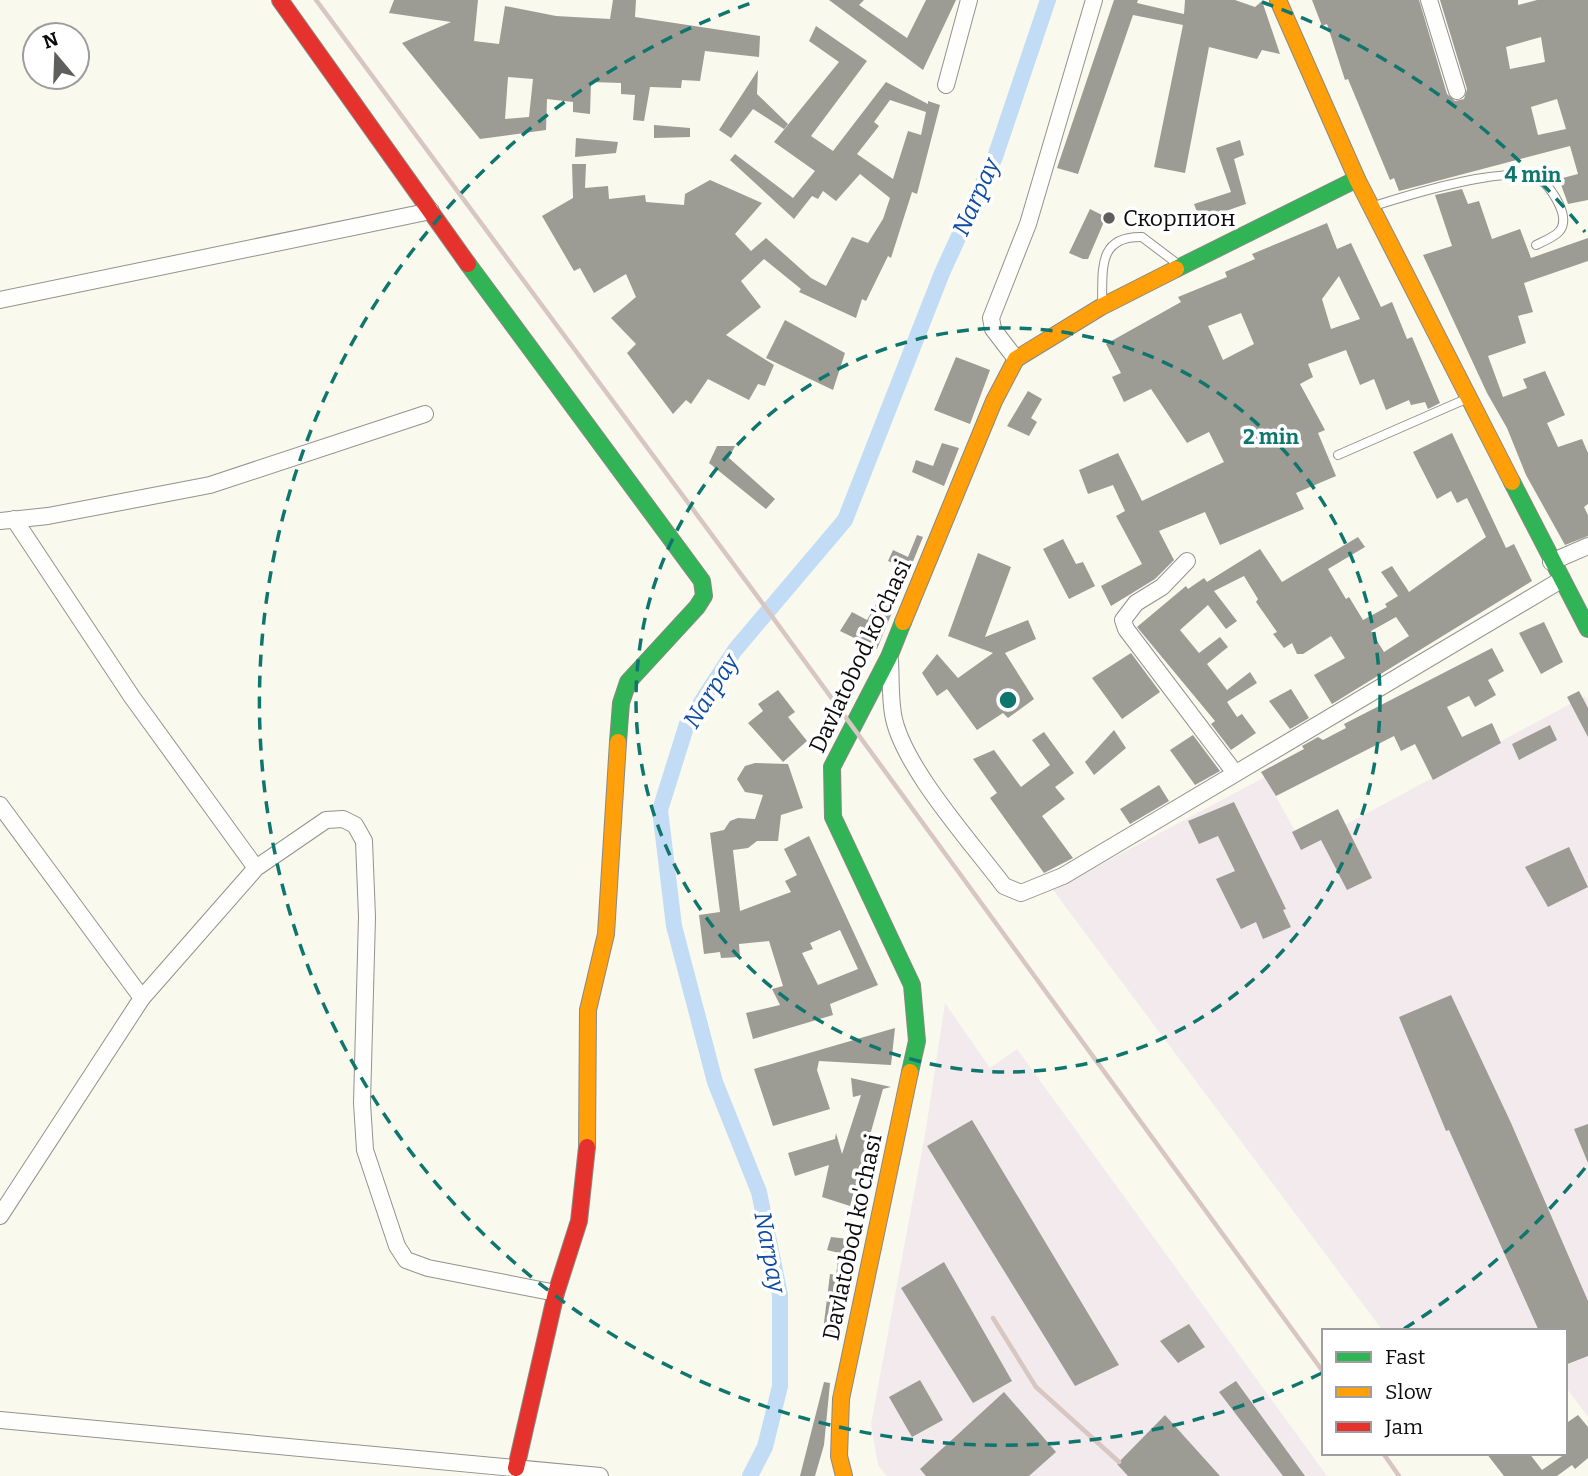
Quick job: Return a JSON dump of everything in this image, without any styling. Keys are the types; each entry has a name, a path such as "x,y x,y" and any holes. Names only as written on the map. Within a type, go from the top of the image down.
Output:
{"street":[{"path":"280,0 540,365 702,581 704,596 697,607 628,682 621,704 606,934 588,1010 590,1053 586,1168 579,1221 556,1293 516,1468"},
{"path":"946,85 970,0"},
{"path":"1094,0 1028,224 990,318 993,329 1016,359 1101,307 1357,179"},
{"path":"1278,0 1357,179 1551,562 1588,629"},
{"path":"1429,0 1457,91"},
{"path":"0,300 431,211"},
{"name":"Davlatobod ko'chasi","path":"844,1476 839,1456 841,1399 917,1041 912,985 833,817 832,767 889,657 994,401 1016,359"},
{"path":"256,868 7,520 48,516 210,485 425,414"},
{"path":"1551,562 1588,546"},
{"path":"1187,561 1162,587 1136,603 1123,620 1126,629 1236,773"},
{"path":"889,657 893,715 900,739 918,769 1004,886 1021,892 1063,876 1561,580"},
{"path":"0,805 142,998"},
{"path":"0,1216 142,998 256,868 326,820 342,819 355,825 364,841 367,918 362,1103 365,1150 397,1246 406,1260 428,1268 556,1293"},
{"path":"0,1420 600,1476"}],"lane":[{"path":"1371,207 1447,184 1528,175 1541,180 1550,190 1562,212 1564,226 1560,234 1536,245"},
{"path":"1101,307 1103,261 1108,249 1116,241 1142,237 1180,266"},
{"path":"1338,455 1469,398"}],"shaded area":[{"path":"1585,696 1588,703 1588,1417 1567,1389 1567,1329 1382,1329 1053,890 1265,777 1304,847"},
{"path":"945,1003 990,1068 1017,1049 1327,1476 887,1476 878,1465 871,1424 926,1129"}],"building":[{"path":"394,0 478,0 474,41 499,44 505,6 556,16 610,19 613,0 636,0 635,17 760,36 759,57 705,51 700,81 682,80 681,88 650,87 644,121 633,120 635,95 621,94 621,83 591,82 590,114 573,112 573,102 547,99 546,130 480,139 402,43 451,22 389,13","holes":["508,77 533,79 529,117 505,119"]},
{"path":"829,0 864,0 859,5 907,38 926,0 956,0 923,70"},
{"path":"1114,0 1138,0 1137,3 1184,14 1185,0 1235,0 1255,7 1262,1 1280,54 1262,50 1257,59 1209,47 1185,173 1154,167 1183,25 1133,15 1078,174 1057,168"},
{"path":"1312,0 1419,0 1447,94 1455,101 1464,99 1467,89 1440,0 1518,0 1518,5 1537,0 1588,0 1588,200 1568,204 1559,179 1578,174 1570,146 1399,191 1394,178 1390,180 1348,79 1345,80 1327,24 1322,26","holes":["1541,37 1545,62 1510,69 1506,47","1557,99 1566,129 1538,135 1531,107"]},
{"path":"816,26 867,61 811,136 833,151 886,82 928,104 928,101 940,105 917,194 912,192 891,258 888,256 866,301 862,299 856,318 799,292 801,289 764,259 741,281 761,307 726,335 774,365 765,386 758,384 749,400 708,379 691,404 686,400 673,414 627,353 636,344 611,318 636,297 626,274 594,293 580,268 574,271 542,216 573,198 572,164 586,164 585,188 608,186 609,199 645,195 646,202 684,205 685,194 710,180 762,203 735,234 751,251 766,238 811,278 826,286 852,237 868,243 883,219 890,198 860,174 836,201 823,191 818,199 812,196 794,219 730,160 735,154 793,198 815,171 774,142 839,62 809,41","holes":["890,100 926,112 921,135 908,131 893,179 857,154 879,126 874,122"]},
{"path":"758,70 757,94 788,124 784,129 753,109 731,138 719,130"},
{"path":"654,125 690,128 690,137 654,138"},
{"path":"576,138 618,142 616,153 575,157"},
{"path":"1240,140 1244,155 1234,159 1246,204 1200,220 1194,204 1231,192 1216,148"},
{"path":"1462,189 1468,204 1479,201 1492,239 1520,229 1531,258 1588,238 1588,261 1524,283 1533,312 1518,316 1526,343 1488,356 1503,397 1527,388 1523,379 1545,371 1565,415 1547,423 1558,447 1582,439 1588,453 1588,504 1584,507 1588,515 1588,536 1565,545 1526,475 1507,428 1487,393 1423,255 1452,246 1435,195"},
{"path":"1090,209 1106,217 1088,259 1083,259 1069,253"},
{"path":"1327,223 1337,249 1351,243 1381,307 1392,302 1407,339 1412,337 1440,403 1428,409 1425,402 1411,405 1409,400 1386,410 1374,379 1360,385 1346,350 1308,364 1313,377 1300,384 1325,430 1318,433 1336,476 1296,493 1304,509 1220,545 1205,512 1159,531 1174,560 1155,579 1111,606 1101,586 1142,564 1116,516 1125,511 1113,485 1088,494 1079,470 1118,453 1142,501 1224,462 1209,432 1187,443 1151,389 1124,402 1112,377 1121,373 1106,344 1181,302 1178,297 1227,277 1225,272 1255,259 1252,254","holes":["1339,276 1360,319 1331,329 1322,299","1241,313 1254,344 1223,360 1208,326"]},
{"path":"785,320 845,353 833,390 766,358"},
{"path":"956,357 990,370 970,424 934,410"},
{"path":"1028,391 1042,399 1031,418 1037,422 1029,436 1007,426"},
{"path":"1452,433 1506,548 1514,544 1532,581 1332,704 1314,675 1345,658 1331,636 1303,654 1297,654 1292,643 1284,648 1273,634 1277,632 1256,602 1258,599 1244,576 1214,591 1237,621 1226,629 1208,605 1180,630 1199,653 1220,637 1228,647 1207,664 1227,690 1250,672 1257,683 1227,702 1237,717 1242,714 1256,733 1231,750 1211,724 1215,721 1137,627 1186,586 1188,589 1204,578 1207,582 1260,549 1282,582 1358,537 1365,547 1328,569 1346,599 1349,597 1363,620 1387,607 1385,604 1398,596 1381,572 1392,566 1409,592 1486,537 1467,498 1457,503 1451,491 1437,499 1413,452","holes":["1396,617 1409,636 1384,652 1371,631"]},
{"path":"942,443 959,448 944,486 912,472 916,460 933,466"},
{"path":"717,446 735,446 729,458 775,499 766,509 709,463"},
{"path":"917,535 923,537 877,649 840,631 852,612 867,620 898,565 888,561 893,550 908,557"},
{"path":"1063,539 1076,564 1083,562 1095,586 1069,599 1043,549"},
{"path":"978,553 1011,567 985,637 1028,620 1036,639 1005,653 1034,699 1008,718 1003,713 977,730 947,689 937,696 922,673 937,654 958,678 993,653 948,636"},
{"path":"1544,622 1563,662 1541,674 1519,633"},
{"path":"1492,648 1504,671 1488,680 1496,695 1475,707 1469,696 1447,707 1462,737 1492,723 1501,743 1433,780 1415,744 1401,751 1394,736 1276,796 1261,772 1304,749 1302,746 1318,737 1323,740 1346,728 1344,724"},
{"path":"1131,653 1160,692 1122,719 1092,678"},
{"path":"1291,689 1309,718 1290,729 1269,701"},
{"path":"778,690 795,712 788,717 807,741 783,762 748,723 763,711 758,704"},
{"path":"1579,691 1588,708 1588,737 1567,697"},
{"path":"1550,725 1557,740 1519,760 1512,744"},
{"path":"1114,730 1126,748 1094,775 1085,762"},
{"path":"1044,732 1074,773 1055,787 1065,799 1042,816 1073,858 1044,873 990,798 997,793 973,759 994,750 1021,787 1050,765 1032,740"},
{"path":"1193,735 1220,771 1195,785 1170,750"},
{"path":"755,763 788,764 803,808 781,815 778,841 757,841 748,848 733,850 740,911 791,892 785,881 797,875 784,849 809,836 878,985 830,1004 833,1015 753,1039 746,1013 780,1005 772,989 783,986 769,941 739,944 740,957 721,958 720,952 704,954 699,915 720,912 710,833 724,830 730,821 738,818 755,819 763,795 745,792 737,779 745,766","holes":["840,930 858,969 818,985 802,953 813,949 810,943"]},
{"path":"1159,785 1169,801 1130,824 1120,809"},
{"path":"1234,802 1286,909 1283,910 1291,927 1263,939 1256,922 1241,929 1216,879 1235,871 1218,836 1199,844 1188,821"},
{"path":"1338,809 1372,878 1347,890 1321,840 1301,850 1292,832"},
{"path":"1569,847 1588,887 1548,907 1525,867"},
{"path":"1451,995 1511,1123 1588,1301 1588,1356 1567,1364 1567,1329 1538,1329 1449,1130 1446,1131 1399,1017"},
{"path":"895,1028 891,1065 819,1061 817,1070 830,1109 773,1126 754,1069"},
{"path":"851,1078 891,1087 883,1089 850,1206 822,1197 829,1165 795,1176 788,1153 835,1139 836,1133 842,1154 861,1095 853,1097"},
{"path":"972,1120 1119,1365 1075,1386 927,1146"},
{"path":"1588,1124 1588,1163 1574,1129"},
{"path":"831,1237 857,1240 840,1334 823,1331 830,1274 836,1275 839,1253 827,1250"},
{"path":"944,1262 1012,1381 973,1403 901,1288"},
{"path":"1189,1324 1205,1347 1178,1363 1160,1341"},
{"path":"920,1380 943,1420 912,1437 889,1397"},
{"path":"1236,1381 1305,1476 1283,1476 1219,1392"},
{"path":"824,1382 830,1383 824,1445 815,1476 800,1476"},
{"path":"1004,1392 1056,1452 1029,1476 926,1476 920,1469"},
{"path":"1165,1415 1220,1476 1128,1476 1117,1464"},
{"path":"1578,1415 1588,1427 1588,1458 1575,1469 1572,1465 1557,1476 1504,1476 1488,1455 1531,1455 1542,1470 1567,1455 1567,1423"}],"waterway":[{"name":"Narpay","path":"750,1476 765,1447 780,1386 780,1295 759,1192 715,1082 674,926 660,810 687,724 735,650 845,520 942,273 995,157 1048,0"}],"railway":[{"path":"316,0 763,604 1322,1370"},
{"path":"993,1318 1036,1387 1119,1462"},
{"path":"1384,1455 1399,1476"}],"traffic: fast":[{"path":"1176,269 1357,179"},
{"path":"468,264 702,581 704,596 697,607 628,682 621,703 618,742"},
{"path":"1512,482 1588,629"},
{"path":"903,622 889,657 832,767 833,817 912,985 917,1041 910,1072"}],"traffic: slow":[{"path":"1278,0 1357,179 1512,482"},
{"path":"903,622 994,401 1016,359 1101,307 1176,269"},
{"path":"587,1147 588,1010 606,934 618,742"},
{"path":"844,1476 839,1456 841,1399 910,1072"}],"traffic: jam":[{"path":"280,0 468,264"},
{"path":"516,1468 556,1293 579,1221 587,1147"}],"place":[{"name":"Скорпион","path":"1109,218"}]}
